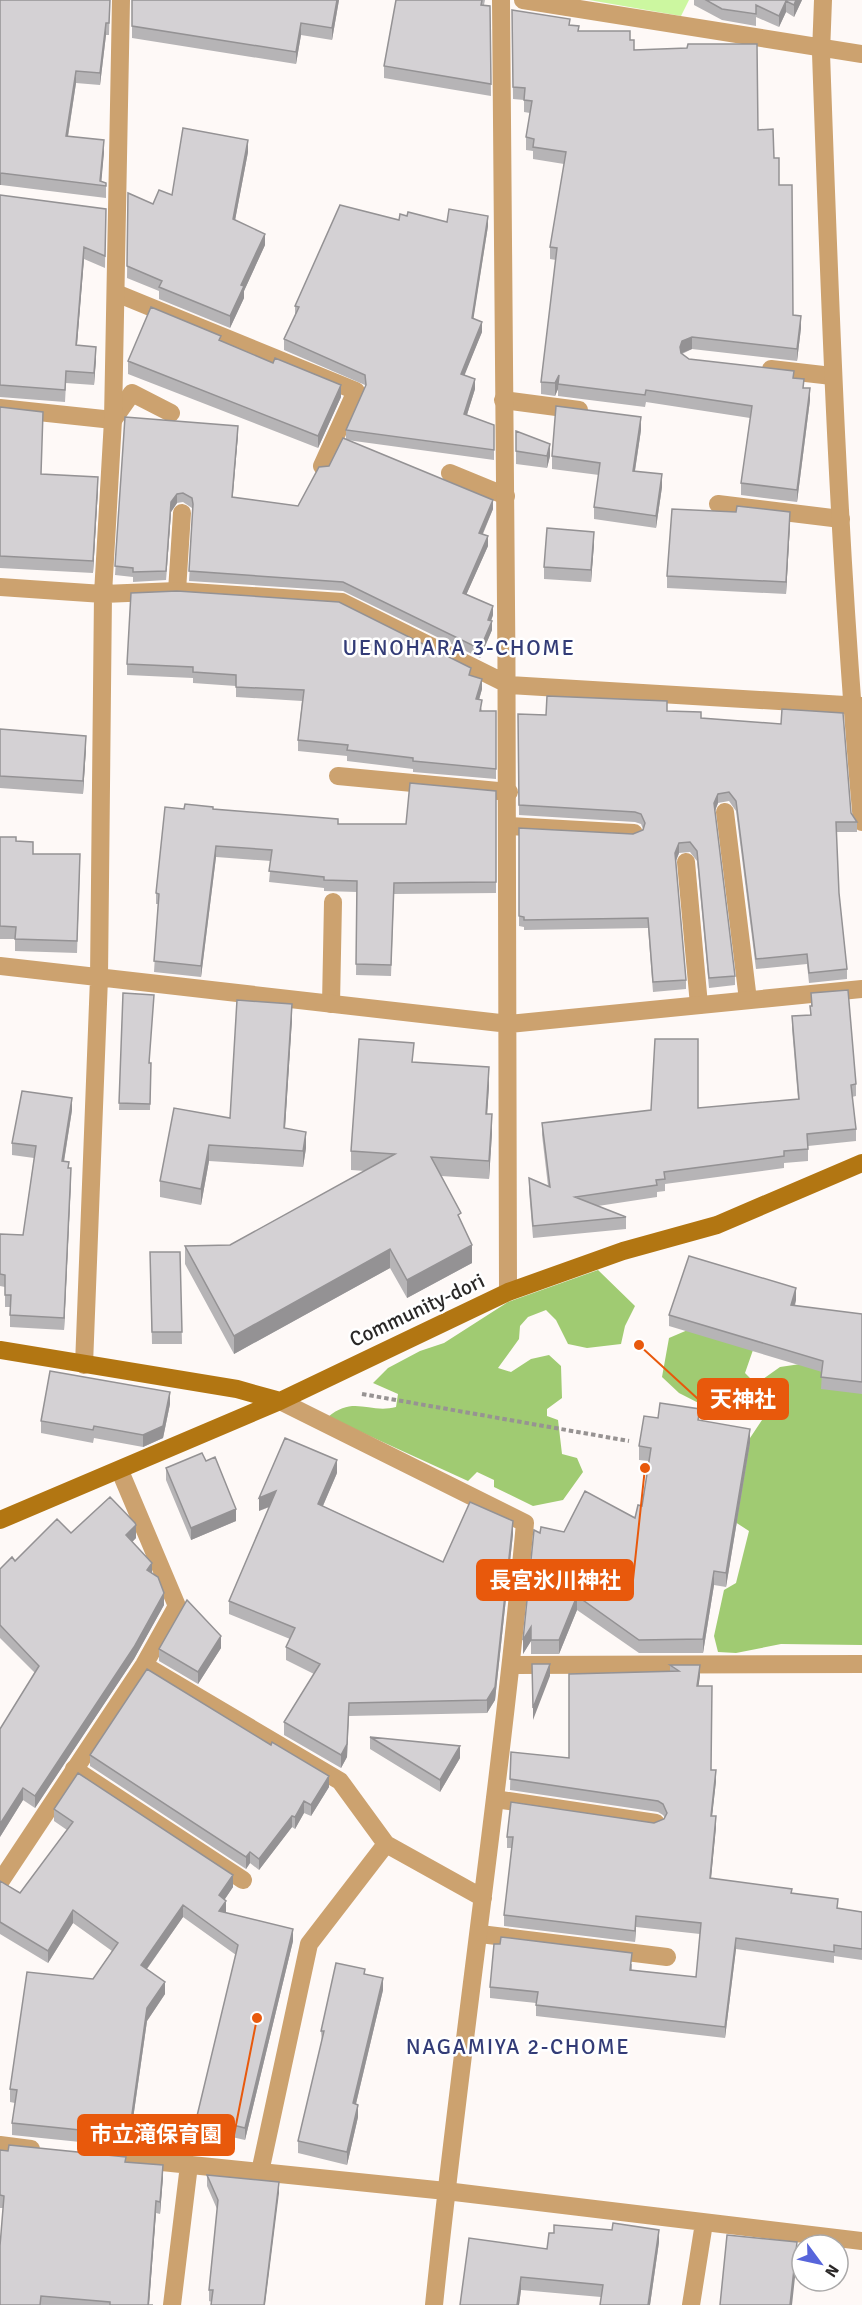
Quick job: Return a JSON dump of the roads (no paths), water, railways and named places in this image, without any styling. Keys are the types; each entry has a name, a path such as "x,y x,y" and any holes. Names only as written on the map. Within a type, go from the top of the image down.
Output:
{"street":[{"path":"84,1365 99,978 103,594 113,420 121,0"},
{"path":"501,0 503,400 509,685 508,1292"},
{"path":"523,0 862,54"},
{"path":"823,0 821,48 832,376 841,519 857,706 862,822"},
{"path":"94,208 118,211"},
{"path":"116,293 356,391 322,466"},
{"path":"750,367 832,376"},
{"path":"113,420 132,393 171,413"},
{"path":"503,400 591,412"},
{"path":"0,408 113,420"},
{"path":"450,473 506,496"},
{"path":"718,504 841,519"},
{"path":"177,591 182,513"},
{"path":"0,587 103,594 177,591 342,602 509,685 857,706"},
{"path":"338,776 509,792"},
{"path":"725,812 748,1000"},
{"path":"509,826 633,833"},
{"path":"686,862 699,1005"},
{"path":"331,1004 333,902"},
{"path":"0,966 509,1024 862,989"},
{"name":"Community-dori","path":"0,1520 120,1471 280,1401 508,1292 623,1251 717,1225 862,1163"},
{"path":"0,1350 237,1389 280,1401 525,1523 512,1665 446,2191 434,2305"},
{"path":"0,1882 144,1665 177,1606 120,1471"},
{"path":"512,1665 862,1664"},
{"path":"144,1665 340,1781 386,1844 483,1898"},
{"path":"74,1769 243,1880"},
{"path":"495,1799 656,1823"},
{"path":"260,2172 309,1944 386,1844"},
{"path":"480,1934 667,1957"},
{"path":"0,2145 47,2150"},
{"path":"82,2154 446,2191 862,2241"},
{"path":"172,2305 189,2165"},
{"path":"691,2305 704,2223"}],"place":[{"name":"天神社","path":"639,1345"},
{"name":"長宮氷川神社","path":"645,1468"},
{"name":"市立滝保育園","path":"257,2018"}],"district":[{"name":"UENOHARA 3-CHOME","path":"459,647"},
{"name":"NAGAMIYA 2-CHOME","path":"518,2046"}]}
